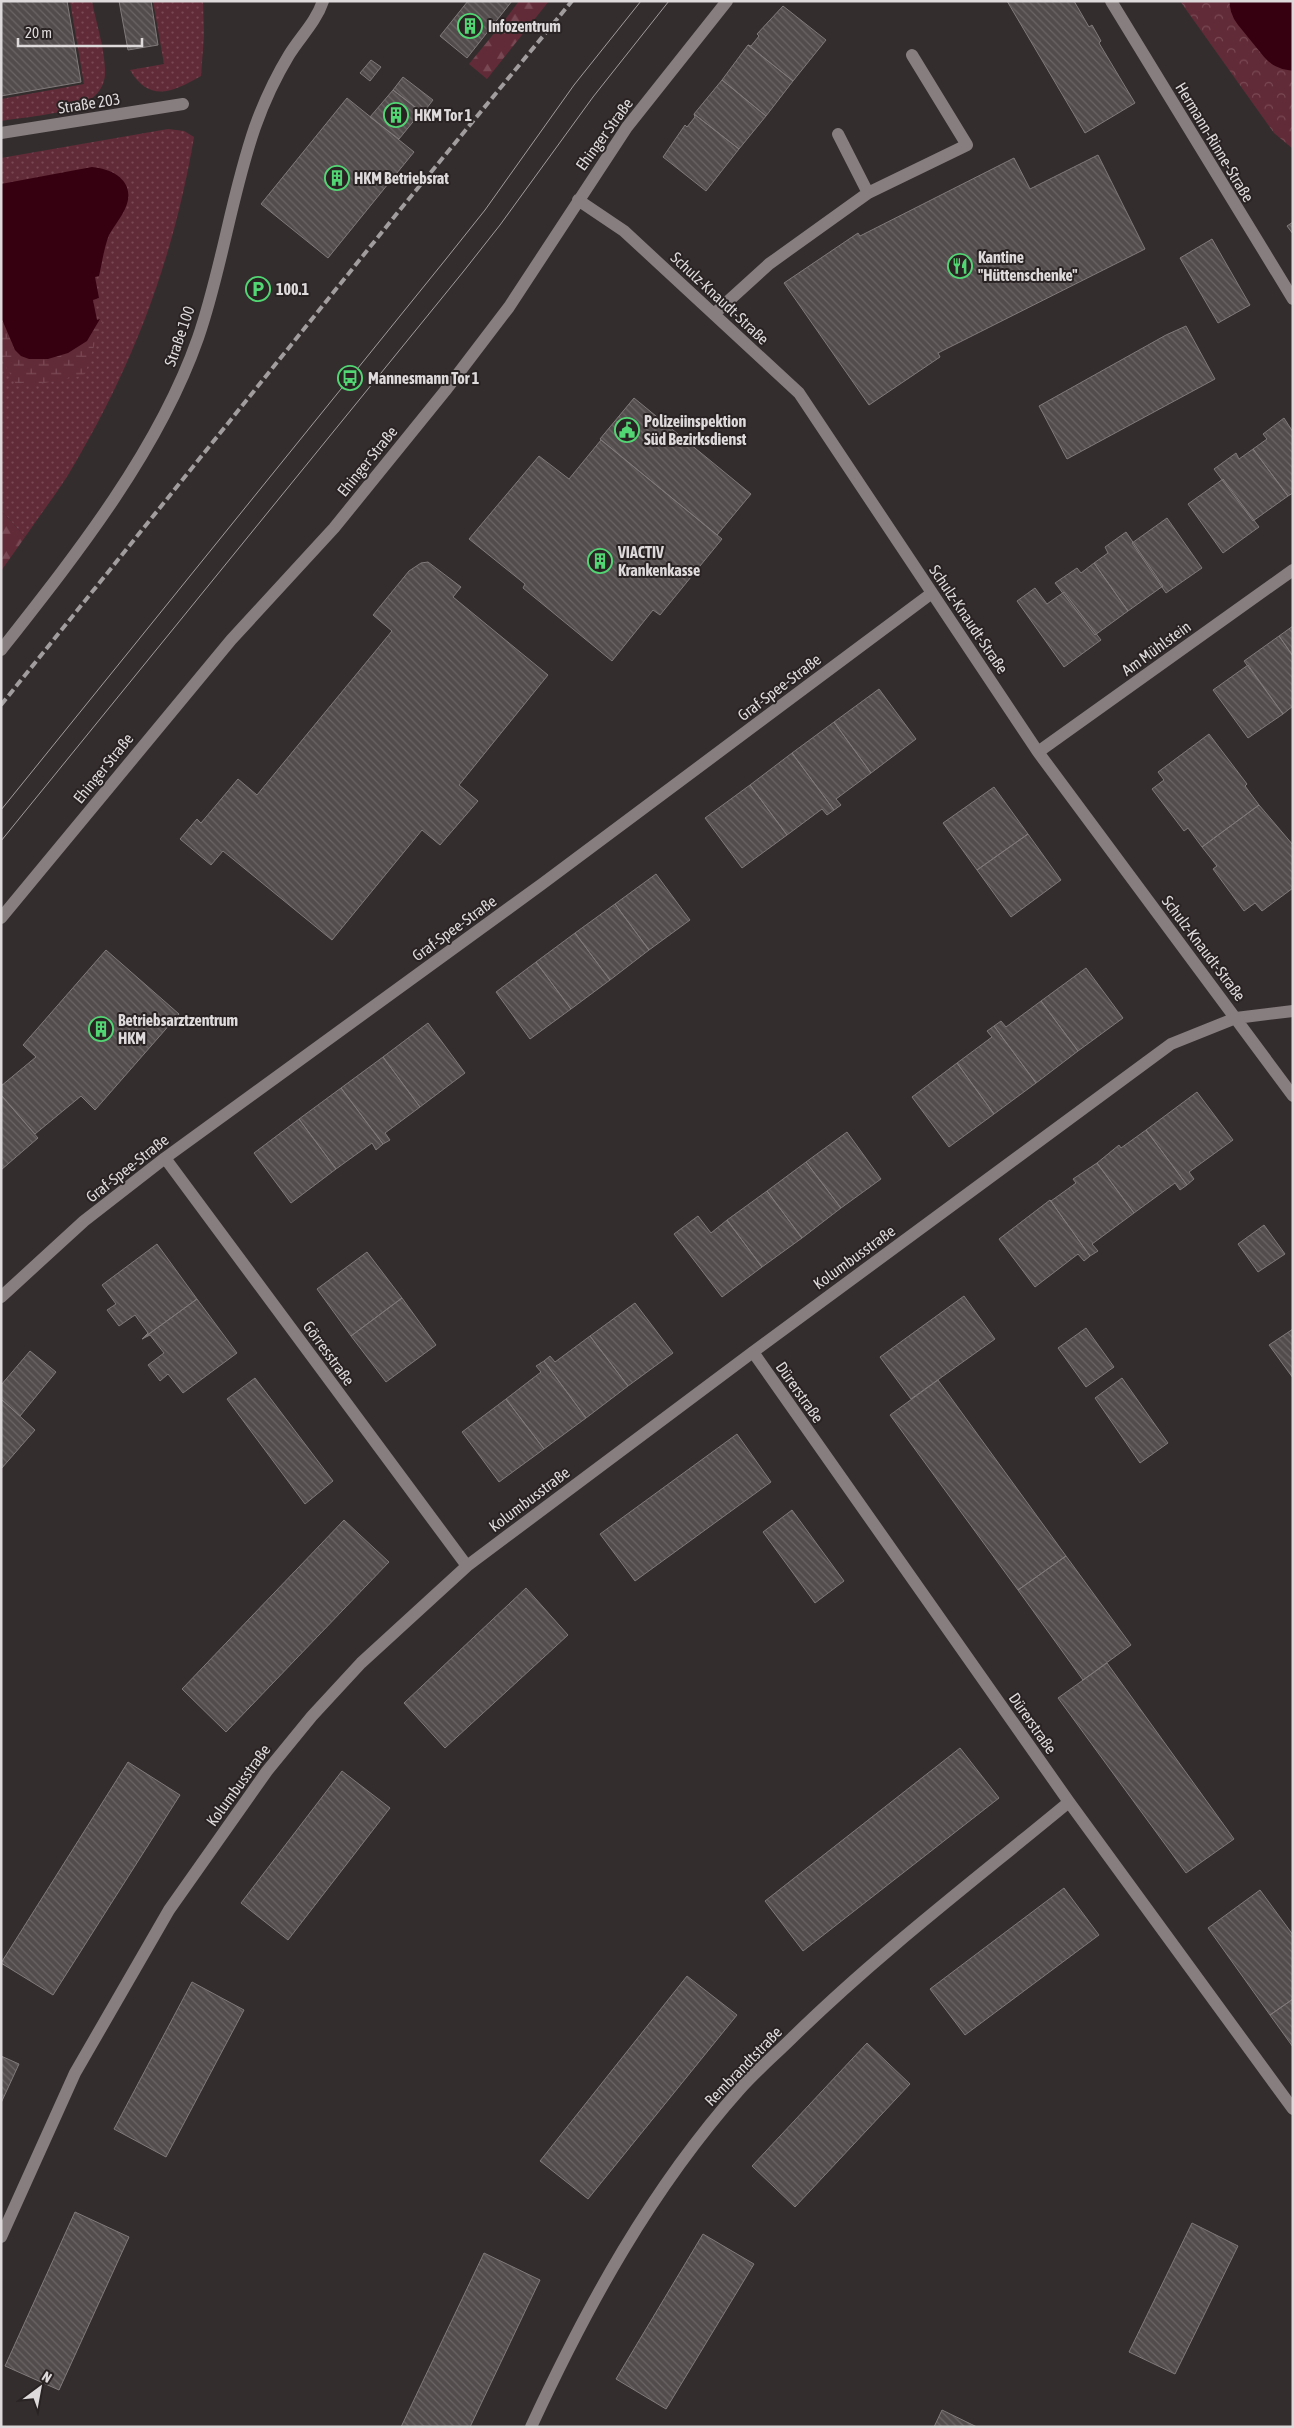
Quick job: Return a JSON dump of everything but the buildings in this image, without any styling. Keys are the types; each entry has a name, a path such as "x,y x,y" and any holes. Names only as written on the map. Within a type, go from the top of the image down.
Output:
{"street":[{"name":"Straße 100","path":"1,650 62,572 112,499 149,441 178,388 198,338 238,181 255,127 272,84 290,53 308,29 323,1"},
{"name":"Ehinger Straße","path":"1,918 231,640 334,528 439,399 509,307 627,127 727,1"},
{"name":"Hermann-Rinne-Straße","path":"1111,1 1293,298"},
{"path":"714,314 769,264 868,192 967,145 912,55"},
{"name":"Straße 203","path":"1,133 182,104"},
{"path":"838,134 868,192"},
{"name":"Schulz-Knaudt-Straße","path":"578,200 624,231 799,392 1038,752 1293,1096"},
{"name":"Am Mühlstein","path":"1038,752 1293,570"},
{"name":"Graf-Spee-Straße","path":"1,1297 84,1221 165,1158 542,884 932,593"},
{"name":"Kolumbusstraße","path":"1,2237 75,2073 169,1910 261,1779 312,1716 391,1634 467,1566 752,1352 1171,1044 1236,1018 1293,1011"},
{"name":"Görresstraße","path":"165,1158 467,1566"},
{"name":"Dürerstraße","path":"752,1352 1069,1802 1293,2109"},
{"name":"Rembrandtstraße","path":"531,2427 565,2355 630,2236 680,2162 741,2088 839,1992 1069,1802"}],"green space":[{"path":"70,1 92,1 105,66 101,88 92,98 64,111 1,121 1,99 84,84"},
{"path":"153,1 203,1 204,35 201,76 172,90 154,91 138,81 130,70 164,64"},
{"path":"519,1 549,1 487,79 469,64 496,31 501,35 506,29 501,25"},
{"path":"1180,1 1293,1 1293,149 1274,133"},
{"path":"168,129 184,131 194,137 175,227 148,312 112,394 91,435 63,483 25,537 1,510 1,158"},
{"path":"1,317 15,350 45,358 57,357 72,350 92,333 100,319 103,318 85,374 23,387 17,386 1,358"},
{"path":"1,510 25,537 1,571"}],"shaded area":[{"path":"92,167 101,168 116,174 126,185 128,192 128,200 122,216 107,240 99,276 95,277 99,298 93,300 97,320 100,319 87,341 68,353 48,359 29,359 21,356 15,350 1,317 1,184"}],"waterway":[{"path":"1267,1 1293,33"}],"tram line":[{"path":"1,810 485,210 574,85 641,1"},
{"path":"1,841 463,272 500,225 593,97 669,1"}],"railway":[{"path":"1,705 399,211 572,1"}],"place":[{"name":"Infozentrum","path":"470,26"},
{"name":"HKM Tor 1","path":"396,115"},
{"name":"HKM Betriebsrat","path":"337,178"},
{"name":"Kantine \"Hüttenschenke\"","path":"960,266"},
{"name":"100.1","path":"258,289"},
{"name":"Mannesmann Tor 1","path":"350,378"},
{"name":"Polizeiinspektion Süd Bezirksdienst","path":"627,430"},
{"name":"VIACTIV Krankenkasse","path":"600,561"},
{"name":"Betriebsarztzentrum HKM","path":"101,1029"}]}
